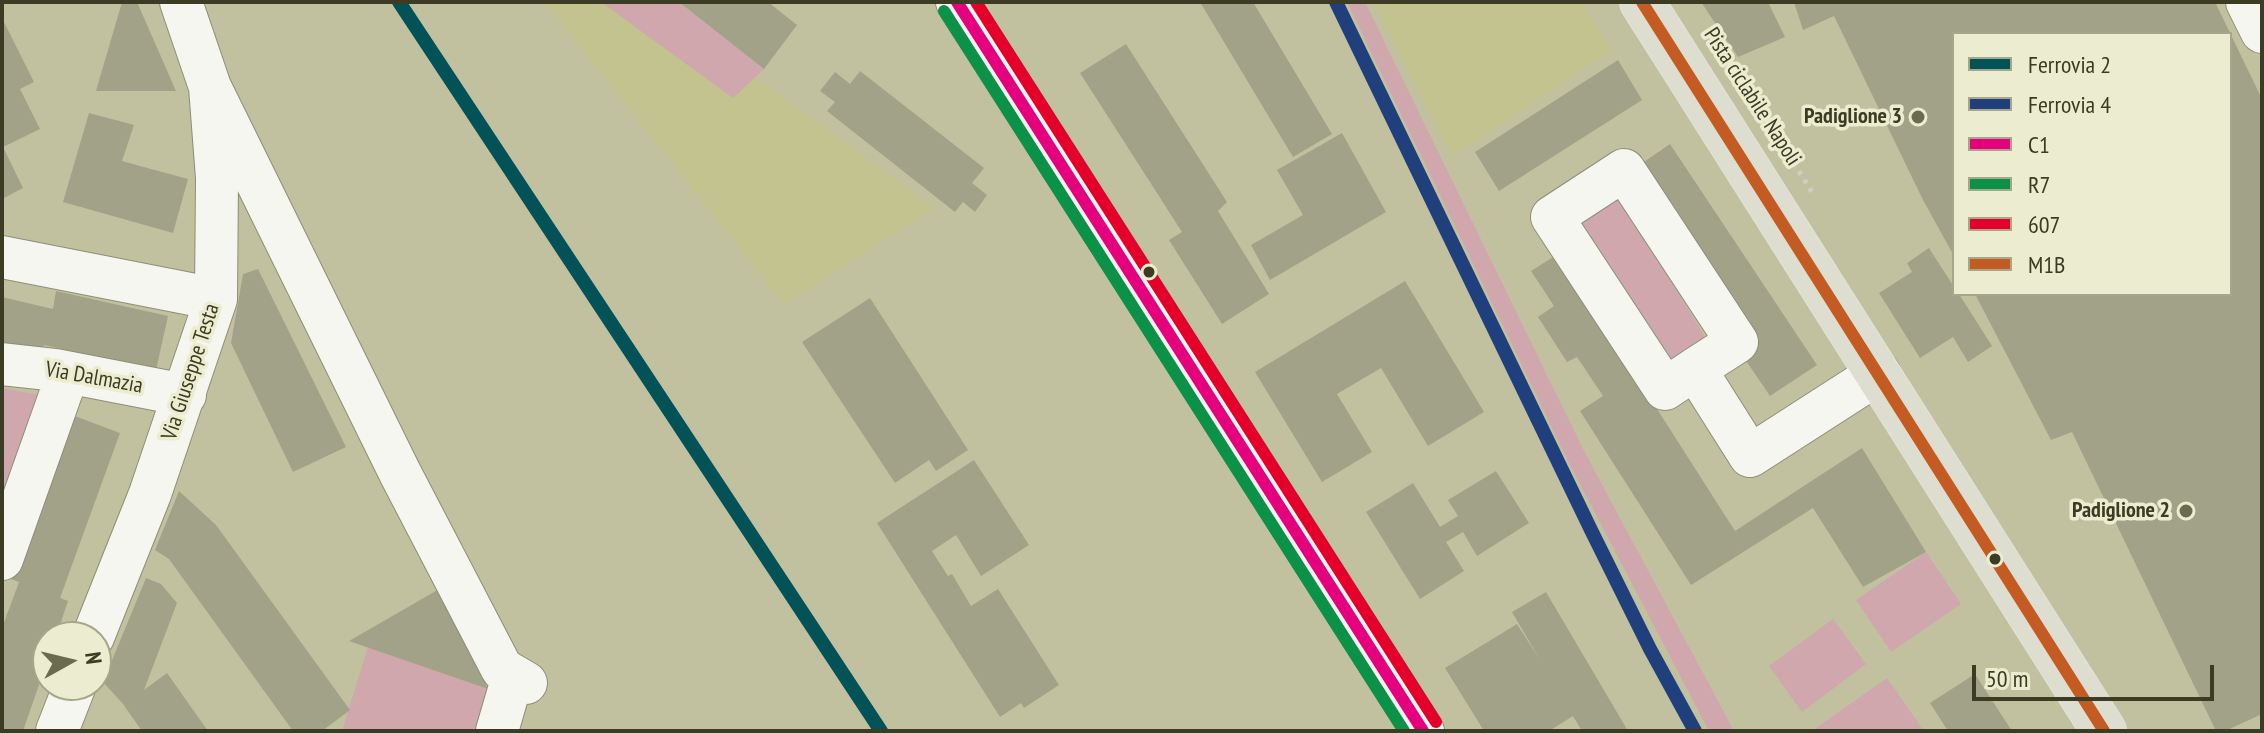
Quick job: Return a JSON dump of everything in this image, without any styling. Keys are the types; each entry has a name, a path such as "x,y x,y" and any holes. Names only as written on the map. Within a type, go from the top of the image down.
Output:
{"main road":[{"path":"1642,2 2104,731"}],"street":[{"name":"Via Giuseppe Testa","path":"99,621 150,494 216,299 217,178 210,87 181,2"},
{"path":"957,2 1423,731"},
{"path":"210,87 407,487 502,669 519,679 497,731"},
{"path":"1624,170 1737,342 1695,369 1665,389 1552,217 1624,170"},
{"path":"2,257 216,299"},
{"name":"Via Dalmazia","path":"2,364 185,395"},
{"path":"1695,369 1750,456 1879,373"},
{"path":"2,559 68,373"},
{"path":"57,731 69,701"}],"path":[{"name":"Pista ciclabile Napoli","path":"1723,53 1812,192"}],"shaded area":[{"path":"544,2 659,2 700,36 935,208 784,305"},
{"path":"601,2 679,2 764,69 733,98"},
{"path":"1347,2 1365,2 1584,451 1734,731 1709,731 1569,463"},
{"path":"1373,2 1581,2 1612,50 1452,157"},
{"path":"1618,192 1709,344 1667,369 1575,218"},
{"path":"2,388 50,397 2,529"},
{"path":"1926,552 1961,604 1891,652 1856,600"},
{"path":"1833,619 1866,664 1802,712 1769,666"},
{"path":"368,647 488,689 475,731 342,731"},
{"path":"1887,678 1924,731 1812,731"}],"building":[{"path":"122,2 137,2 176,91 96,91"},
{"path":"679,2 768,2 797,25 764,69"},
{"path":"1200,2 1253,2 1332,134 1293,157"},
{"path":"1701,2 1768,2 1785,37 1738,57"},
{"name":"Padiglione 2","path":"1794,2 2215,2 2230,32 1952,32 1952,252 1923,200 1834,16 1803,30"},
{"path":"2,18 34,82 20,89 40,129 3,147 23,188 2,199"},
{"name":"Padiglione 2","path":"2232,37 2262,99 2262,714 2225,731 2216,731 2072,432 2051,440 1976,296 2232,296"},
{"path":"1126,44 1227,202 1218,211 1269,294 1222,324 1169,240 1182,232 1080,73"},
{"path":"1618,60 1642,100 1499,191 1475,152"},
{"path":"860,71 984,168 972,183 987,195 975,212 963,202 955,212 827,111 835,102 820,91 835,72 850,84"},
{"path":"89,113 134,125 122,161 188,179 173,233 63,202"},
{"path":"1342,133 1386,212 1270,280 1251,245 1303,215 1277,170"},
{"path":"1670,144 1817,365 1770,396 1736,346 1638,166"},
{"path":"1929,248 1952,284 1952,296 1960,296 1992,346 1968,362 1953,337 1920,358 1879,293 1912,272 1907,263"},
{"path":"1558,254 1735,531 1862,448 1926,552 1863,587 1813,508 1691,585 1580,411 1603,396 1577,357 1567,362 1538,317 1554,306 1531,271"},
{"path":"258,269 346,447 293,472 231,343 243,274"},
{"path":"1405,281 1484,412 1428,446 1381,368 1337,394 1372,452 1322,482 1255,372"},
{"path":"56,291 168,316 156,370 44,345 40,362 2,353 2,297 53,309"},
{"path":"870,298 968,450 936,471 929,460 895,483 802,342"},
{"path":"72,415 120,433 60,598 68,601 61,621 32,621 33,701 23,731 2,731 2,628 19,582 11,579"},
{"path":"974,460 1029,545 981,576 956,535 932,551 948,576 952,574 971,606 998,589 1059,685 1024,708 1021,703 1000,717 877,523"},
{"path":"1496,471 1529,523 1477,556 1463,532 1446,542 1464,571 1420,599 1366,512 1413,483 1440,527 1458,516 1448,500"},
{"path":"179,491 216,525 350,710 322,731 293,731 169,559 155,550"},
{"path":"146,578 161,584 177,603 144,690 167,673 208,731 142,731 112,692 112,660"},
{"path":"441,588 488,689 349,641"},
{"path":"1546,592 1628,731 1582,731 1573,716 1549,731 1484,731 1445,668 1517,624 1540,660 1512,612"},
{"path":"1975,674 2012,731 1948,731 1930,703"}],"rail line":[{"name":"2","path":"399,2 881,731"},
{"name":"4","path":"1336,2 1591,530 1695,731"}],"transit line":[{"name":"C1","path":"957,2 1423,731"},
{"name":"607","path":"976,2 1436,722"},
{"name":"M1B","path":"1642,2 2104,731"},
{"name":"R7","path":"944,11 1404,731"}],"place":[{"name":"Padiglione 3","path":"1918,117"},
{"name":"Padiglione 2","path":"2186,511"}]}
